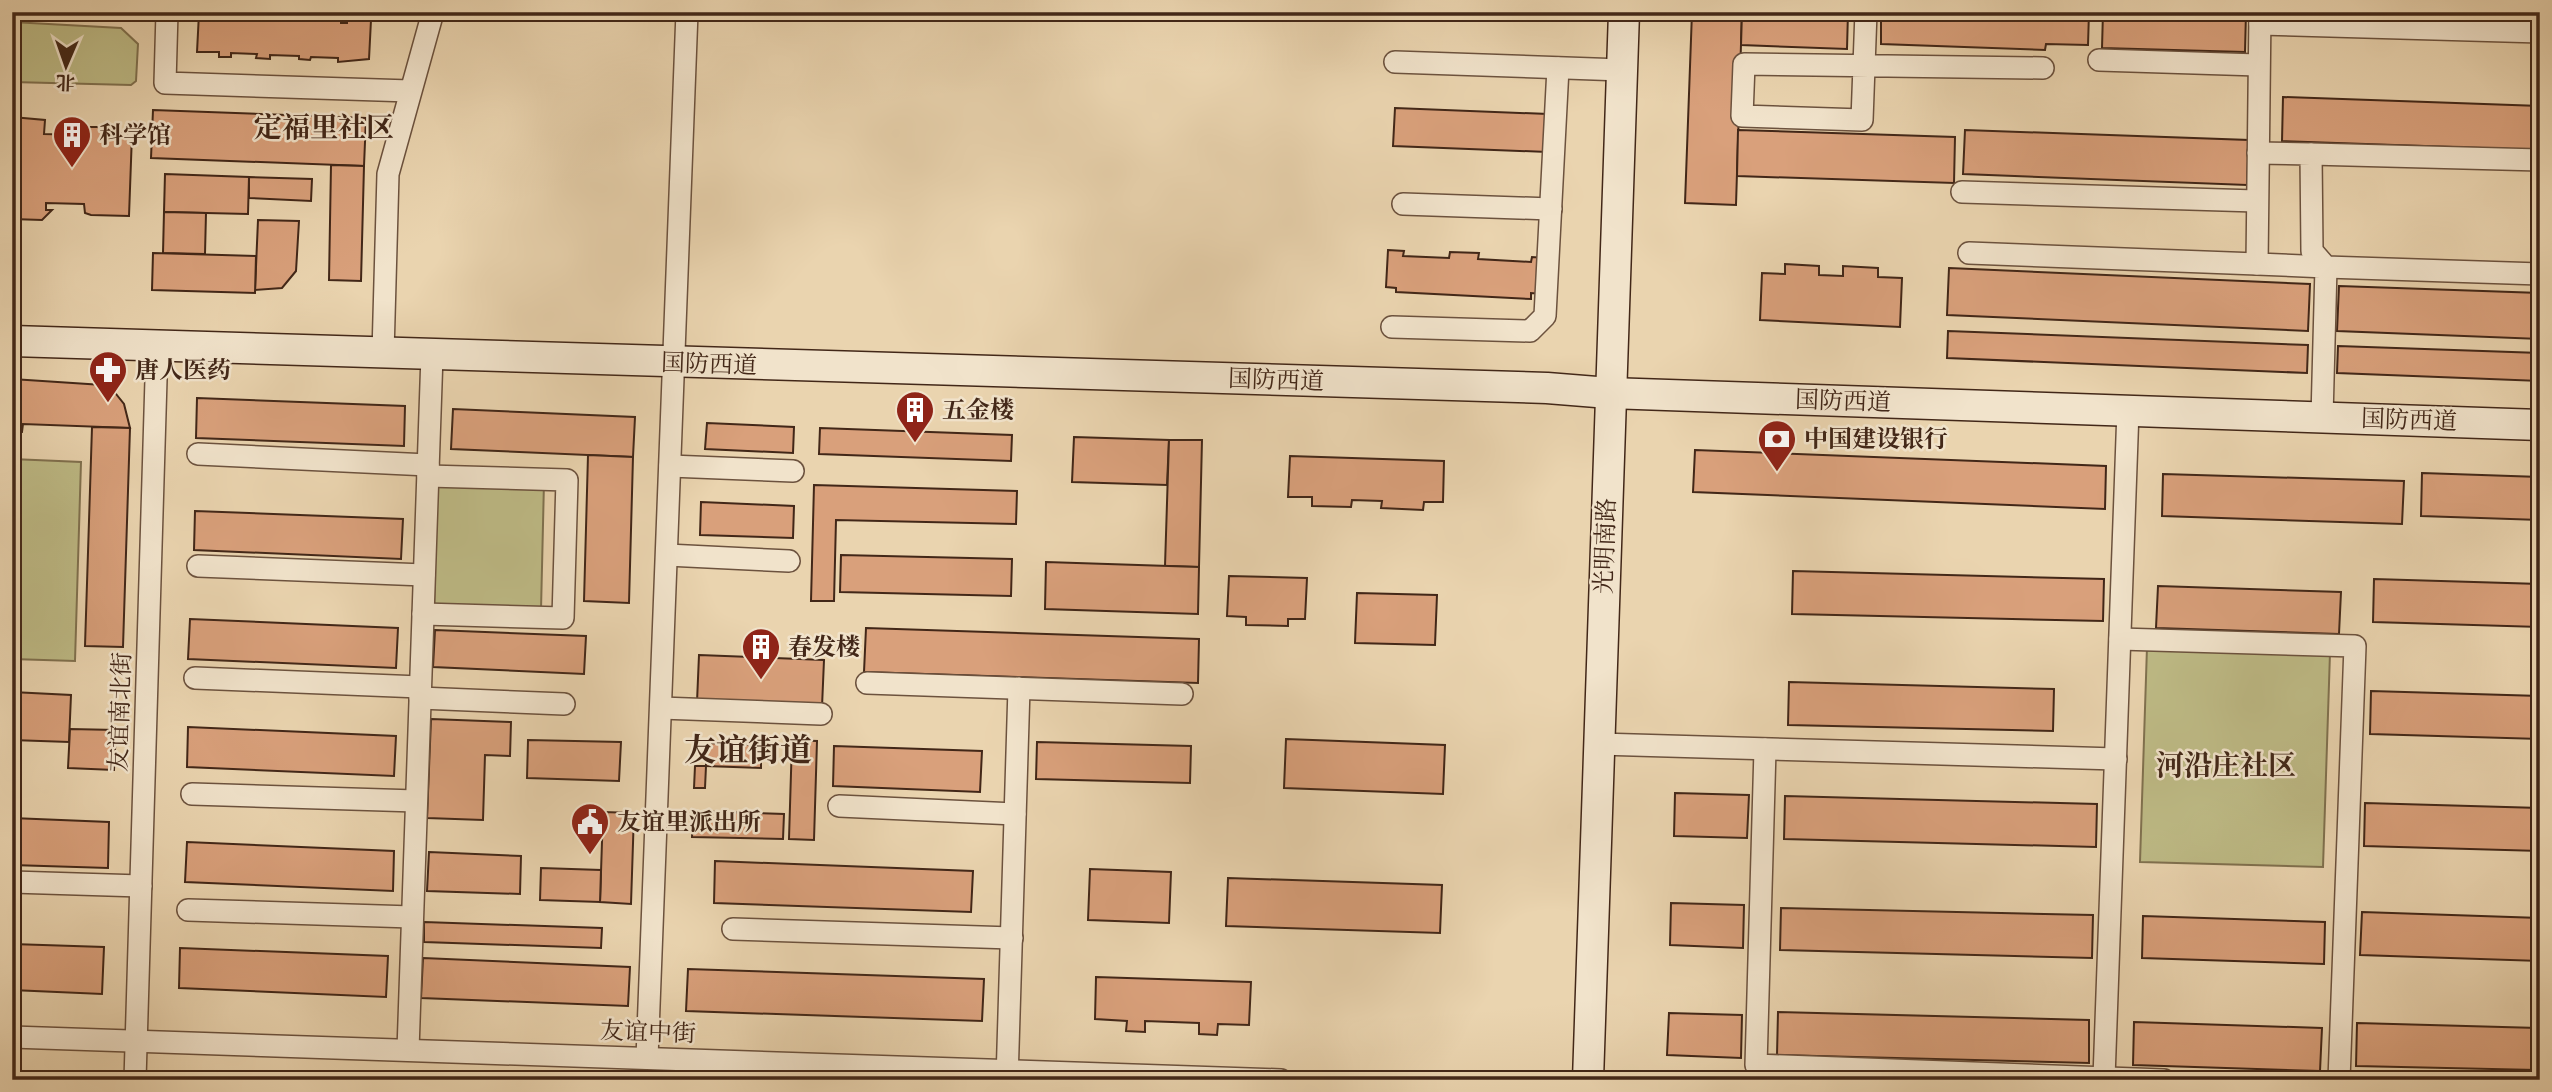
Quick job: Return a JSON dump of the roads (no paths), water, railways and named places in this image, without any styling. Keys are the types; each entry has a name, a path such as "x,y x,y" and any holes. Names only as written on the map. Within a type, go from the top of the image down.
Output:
{"street":[{"path":"167,12 165,83 410,91"},
{"path":"383,353 388,174 433,12"},
{"path":"647,1058 687,12"},
{"name":"光明南路","path":"1588,1080 1609,393 1624,12"},
{"path":"1866,12 1864,67 1862,120 1742,117 1744,64 1864,67 2043,68"},
{"path":"2528,12 2540,32"},
{"path":"2257,264 2260,18 2540,32"},
{"path":"2099,60 2258,65"},
{"path":"1395,62 1622,70"},
{"path":"1392,327 1530,331 1545,316 1558,68"},
{"path":"2258,153 2540,160"},
{"path":"2311,155 2312,251 2326,267 2322,417"},
{"path":"1962,192 2256,201"},
{"path":"1403,204 1551,209"},
{"path":"1969,253 2540,274"},
{"name":"国防西道","path":"12,341 1547,388 1609,393 2540,425"},
{"name":"友谊南北街","path":"135,1080 157,345"},
{"path":"408,1050 432,355"},
{"path":"2104,1077 2128,410"},
{"path":"198,454 567,480 563,618 423,614"},
{"path":"670,466 793,471"},
{"path":"667,555 789,561"},
{"path":"198,566 424,575"},
{"path":"2120,639 2355,646 2339,1080"},
{"path":"195,678 564,704"},
{"path":"867,683 1182,694"},
{"path":"1007,1075 1019,688"},
{"path":"661,708 821,714"},
{"path":"1599,744 2116,759"},
{"path":"1765,749 1756,1065 2164,1080"},
{"path":"192,794 416,802"},
{"path":"839,806 1015,814"},
{"path":"12,882 141,886"},
{"path":"188,910 412,917"},
{"path":"733,929 1012,938"},
{"name":"友谊中街","path":"12,1037 647,1058 1007,1075 1281,1080"}],"place":[{"name":"科学馆","path":"72,169"},
{"name":"唐人医药","path":"108,404"},
{"name":"五金楼","path":"915,444"},
{"name":"中国建设银行","path":"1777,473"},
{"name":"春发楼","path":"761,681"},
{"name":"友谊里派出所","path":"590,856"}],"district":[{"name":"定福里社区","path":"324,127"},
{"name":"友谊街道","path":"748,750"},
{"name":"河沿庄社区","path":"2226,765"}]}
